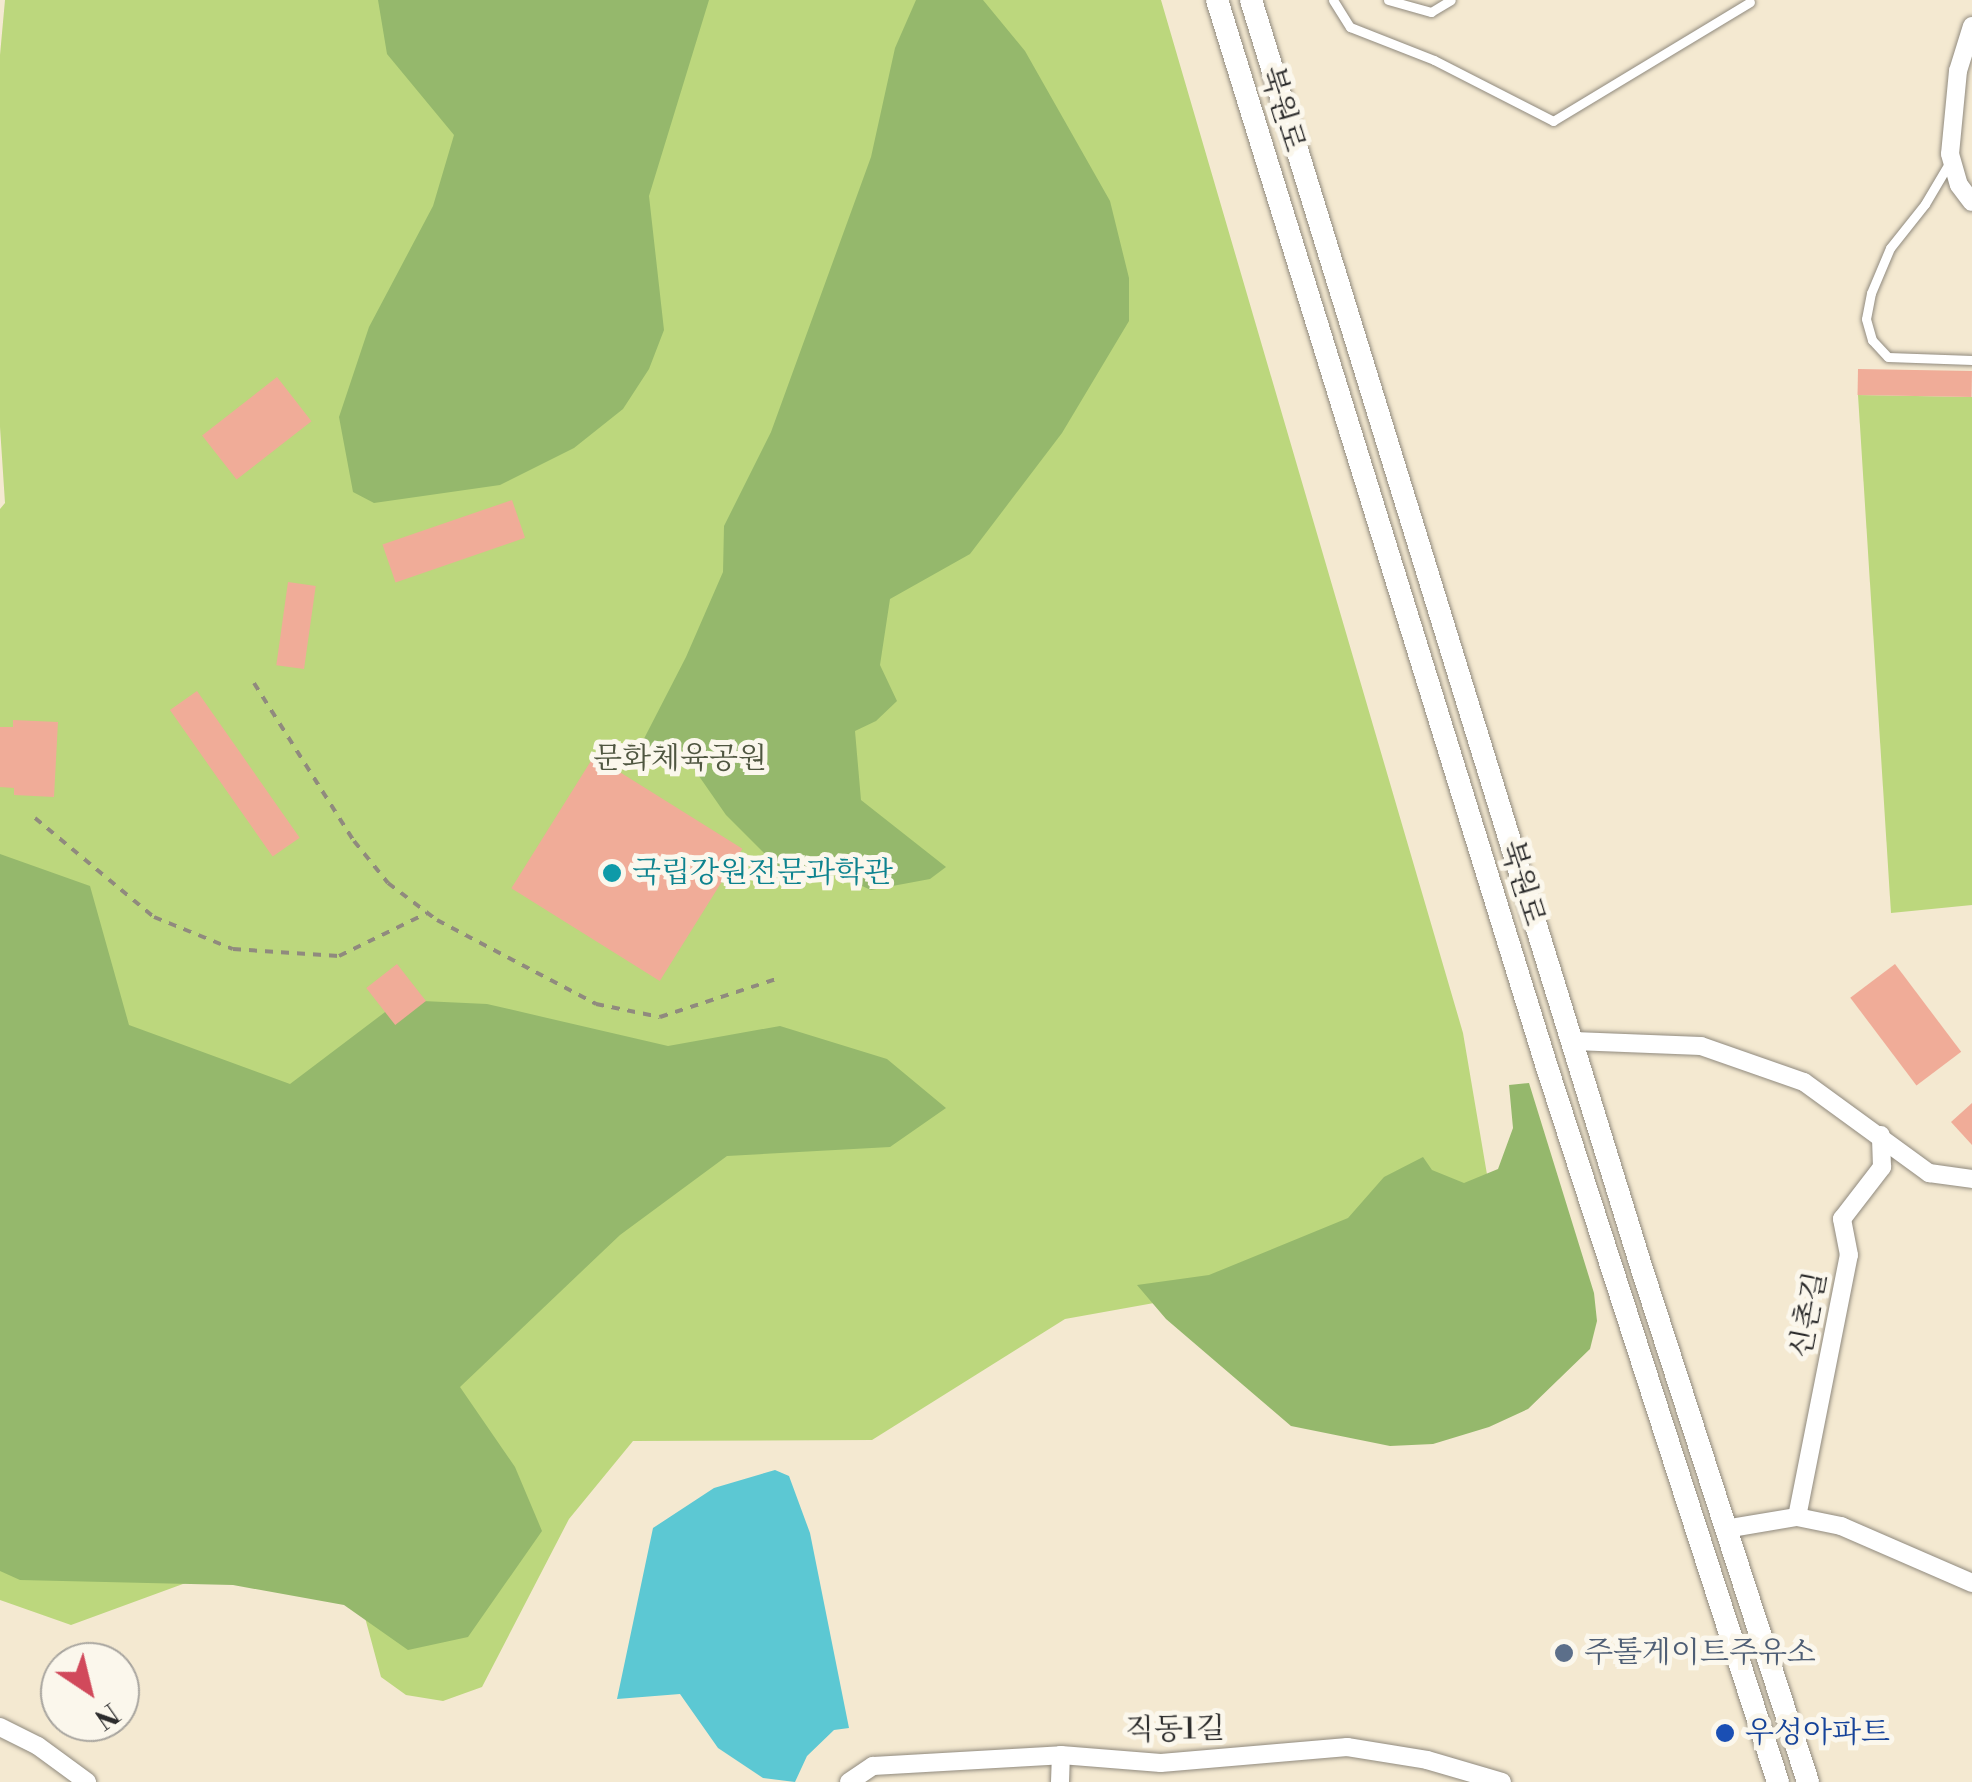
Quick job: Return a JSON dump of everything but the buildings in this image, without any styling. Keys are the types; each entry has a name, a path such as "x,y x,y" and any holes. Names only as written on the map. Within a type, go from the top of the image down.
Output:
{"street":[{"name":"북원로","path":"1217,0 1544,1058 1778,1782"},
{"name":"북원로","path":"1251,0 1725,1529 1808,1782"},
{"path":"1972,26 1958,71 1952,160 1958,185 1972,202"},
{"path":"1574,1040 1702,1046 1804,1082 1930,1173 1972,1179"},
{"name":"신촌길","path":"1797,1517 1849,1255 1842,1218 1882,1166 1881,1135"},
{"path":"1701,1537 1797,1517 1842,1526 1972,1584"},
{"path":"0,1727 38,1746 88,1782"},
{"name":"직동1길","path":"850,1782 873,1766 1060,1755 1161,1764 1347,1747 1427,1760 1502,1782"},
{"path":"1060,1755 1060,1782"}],"lane":[{"path":"1333,0 1350,26 1434,60 1553,121 1750,2"},
{"path":"1388,0 1404,8 1430,12 1451,0"},
{"path":"1952,160 1925,204 1890,248 1871,292 1866,319 1872,340 1888,357 1972,360"}],"path":[{"path":"254,683 354,841 388,883 427,913 596,1004 660,1017 779,978"},
{"path":"35,818 154,917 234,949 338,956 427,913"}],"green space":[{"name":"문화체육공원","path":"5,0 1161,0 1463,1033 1501,1257 1154,1303 1065,1319 872,1440 633,1441 569,1519 482,1687 443,1701 406,1695 381,1677 360,1599 232,1566 71,1625 0,1600 0,509 5,503 0,427 0,55"},
{"path":"378,0 709,0 649,196 664,330 649,369 623,409 574,448 500,485 374,503 353,492 339,417 369,327 433,206 454,135 387,54"},
{"path":"916,0 983,0 1025,51 1110,201 1129,278 1129,321 1062,433 970,554 890,599 880,665 897,701 876,721 855,731 861,800 946,867 930,879 871,890 833,873 798,868 784,873 726,815 685,756 632,762 686,657 723,572 724,526 771,432 871,157 895,48"},
{"path":"1858,395 1972,397 1972,905 1891,913"},
{"path":"0,854 90,886 129,1025 290,1084 401,1000 487,1004 668,1046 780,1026 887,1059 946,1108 890,1147 727,1156 620,1235 460,1387 515,1467 542,1531 468,1637 408,1650 344,1605 233,1585 20,1580 0,1571"},
{"path":"1529,1083 1594,1293 1597,1321 1590,1349 1528,1409 1489,1427 1433,1444 1390,1446 1291,1426 1166,1319 1137,1285 1209,1275 1348,1218 1384,1177 1423,1157 1432,1170 1464,1183 1498,1169 1513,1128 1509,1085"}],"water":[{"path":"775,1470 789,1476 810,1533 849,1728 834,1730 807,1756 795,1782 763,1778 718,1748 680,1694 617,1699 653,1528 714,1488"}],"place":[{"name":"국립강원전문과학관","path":"612,873"},
{"name":"주톨게이트주유소","path":"1564,1653"},
{"name":"우성아파트","path":"1725,1733"}]}
